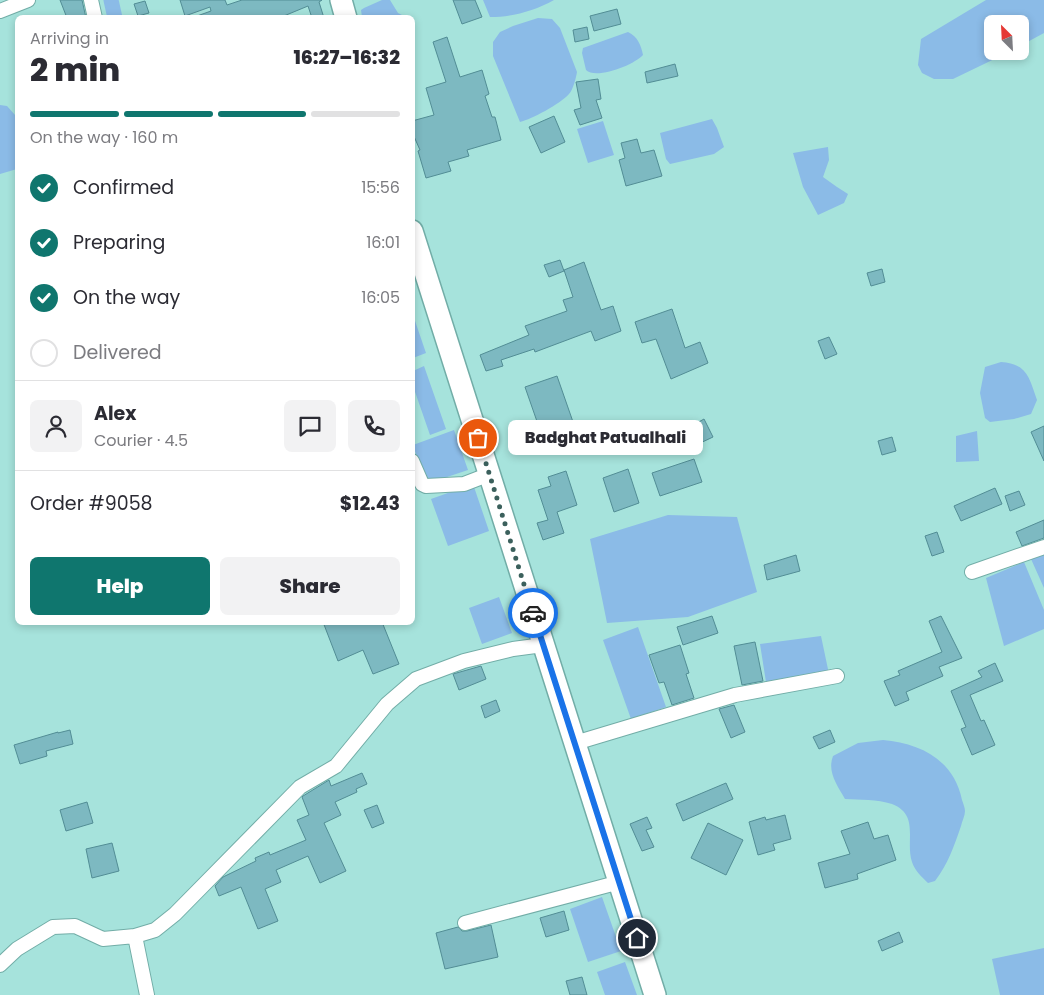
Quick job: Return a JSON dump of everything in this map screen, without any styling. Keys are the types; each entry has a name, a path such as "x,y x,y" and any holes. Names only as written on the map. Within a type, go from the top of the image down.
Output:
{"main road":[{"path":"341,0 345,15"},
{"path":"415,240 620,882 654,995"}],"street":[{"path":"0,11 28,0"},
{"path":"91,0 94,15"},
{"path":"415,468 422,484 426,486 464,484 490,474"},
{"path":"972,572 1044,547"},
{"path":"0,964 17,949 53,928 75,926 103,939 135,936 155,930 175,914 300,787 336,766 387,704 416,679 464,661 513,649 543,645"},
{"path":"575,743 735,695 837,676"},
{"path":"465,923 620,882"},
{"path":"135,936 147,995"}],"water":[{"path":"382,0 390,0 398,13 402,15 362,15 361,10"},
{"path":"483,0 554,0 523,13 490,17"},
{"path":"986,0 1044,0 1044,33 1029,41 1029,15 984,15 984,60 992,60 953,79 934,79 922,73 918,65 921,39"},
{"path":"538,18 552,19 560,28 577,72 572,90 565,98 546,111 520,122 493,56 493,42 500,32"},
{"path":"628,32 638,42 643,55 632,63 615,70 591,73 586,70 582,53 583,48"},
{"path":"0,105 7,106 15,115 15,170 0,174"},
{"path":"712,119 724,147 714,154 670,164 666,159 660,133"},
{"path":"603,121 614,155 588,163 577,129"},
{"path":"828,147 829,160 823,177 848,194 844,203 818,215 803,187 793,153"},
{"path":"415,321 426,353 415,357"},
{"path":"1001,362 1010,363 1026,373 1037,400 1031,414 1014,419 990,422 985,418 980,393 985,367"},
{"path":"424,366 446,429 430,435 415,392 415,370"},
{"path":"454,430 468,470 426,484 415,451 415,444"},
{"path":"977,431 979,461 956,462 956,436"},
{"path":"473,484 489,531 448,546 431,499"},
{"path":"668,515 737,517 757,592 688,617 607,623 590,539"},
{"path":"1044,554 1044,588 1031,559"},
{"path":"1024,562 1044,610 1044,629 1004,646 986,578"},
{"path":"499,597 512,633 482,644 469,608"},
{"path":"638,627 666,707 631,719 603,640"},
{"path":"821,636 829,674 766,682 760,644"},
{"path":"883,740 910,745 933,756 943,764 958,786 965,808 965,815 950,855 935,881 928,883 913,865 910,854 909,822 901,809 880,801 845,799 832,773 831,762 833,756 858,743"},
{"path":"602,897 621,951 588,962 570,909"},
{"path":"1044,948 1044,995 1000,995 992,959"},
{"path":"625,962 637,995 605,995 597,972"}],"building":[{"path":"60,0 82,0 85,15 66,15"},
{"path":"180,0 225,0 227,5 242,0 322,0 319,2 323,15 311,15 308,6 286,15 200,15 211,11 210,7 185,15"},
{"path":"453,0 475,0 482,17 462,24"},
{"path":"145,1 149,13 138,15 134,4"},
{"path":"617,9 621,24 594,31 590,16"},
{"path":"587,27 589,39 575,42 573,30"},
{"path":"447,37 460,77 482,70 489,94 485,96 492,117 495,117 501,140 467,150 469,156 448,162 451,171 426,178 418,151 420,150 415,139 415,120 434,115 426,88 446,82 433,42"},
{"path":"675,64 678,76 647,83 645,72"},
{"path":"598,79 601,99 596,100 602,118 580,125 574,110 581,108 576,82"},
{"path":"554,116 565,142 541,153 529,127"},
{"path":"637,139 641,153 654,150 662,176 626,186 619,160 625,158 621,143"},
{"path":"560,260 564,271 549,277 544,265"},
{"path":"584,262 601,310 613,306 621,331 595,341 591,331 535,352 534,349 501,360 503,366 486,371 480,355 529,335 525,326 567,311 563,300 573,297 564,270"},
{"path":"882,269 885,282 871,286 867,273"},
{"path":"672,309 685,348 700,342 708,363 671,379 656,339 642,343 635,322"},
{"path":"829,337 837,354 825,359 818,341"},
{"path":"557,376 580,442 548,453 525,387"},
{"path":"704,419 713,437 696,445 688,428"},
{"path":"1044,426 1044,461 1031,432"},
{"path":"892,437 896,451 882,455 878,441"},
{"path":"694,459 702,482 660,496 652,473"},
{"path":"628,469 639,503 614,512 603,478"},
{"path":"566,471 577,505 557,512 564,533 543,540 537,523 548,520 538,490 551,486 548,477"},
{"path":"995,488 1002,504 961,521 954,506"},
{"path":"1019,491 1025,505 1010,511 1005,496"},
{"path":"1044,520 1044,538 1022,546 1016,532"},
{"path":"937,532 944,552 932,556 925,536"},
{"path":"796,555 800,571 767,580 764,565"},
{"path":"712,616 718,633 683,645 677,627"},
{"path":"941,616 962,658 939,667 943,676 906,692 909,700 895,706 884,681 900,675 898,671 942,652 929,621"},
{"path":"324,625 383,625 399,664 373,674 363,650 338,661"},
{"path":"755,642 763,681 742,685 734,646"},
{"path":"680,645 689,673 686,674 694,698 672,705 664,682 659,683 649,655"},
{"path":"995,663 1003,681 970,695 981,721 984,720 995,745 972,755 961,729 966,727 951,691 982,677 978,671"},
{"path":"481,666 486,679 459,690 453,674"},
{"path":"496,700 500,711 485,718 481,706"},
{"path":"734,705 745,732 731,738 719,709"},
{"path":"70,730 73,744 46,751 47,756 20,764 14,745"},
{"path":"830,730 835,742 819,749 813,737"},
{"path":"362,773 367,784 356,789 357,792 335,802 341,815 324,823 346,871 320,883 308,856 276,870 281,882 265,889 278,921 258,929 241,887 219,896 215,886 223,877 256,861 255,858 269,852 270,855 306,840 297,820 309,815 303,796 329,780 331,786"},
{"path":"726,783 733,799 683,821 676,804"},
{"path":"87,802 93,823 66,831 60,810"},
{"path":"377,805 384,823 372,828 364,810"},
{"path":"785,815 791,839 773,844 775,850 758,855 749,822 765,817 766,820"},
{"path":"647,817 652,828 646,830 654,847 642,851 630,824"},
{"path":"868,822 874,839 888,835 896,860 857,874 858,879 825,888 818,863 850,854 841,831"},
{"path":"708,823 743,840 726,875 691,858"},
{"path":"112,843 119,871 92,878 86,849"},
{"path":"564,911 569,930 546,937 540,918"},
{"path":"491,925 498,957 445,969 436,933 458,927 462,931 467,931"},
{"path":"899,932 903,942 882,951 878,941"},
{"path":"582,977 587,995 570,995 566,981"}],"waterway":[{"path":"111,0 114,15"}],"way so far":[{"path":"478,438 533,613"}],"place":[{"name":"Badghat Patualhali","path":"478,438"}],"route":[{"path":"533,613 637,938"}]}
